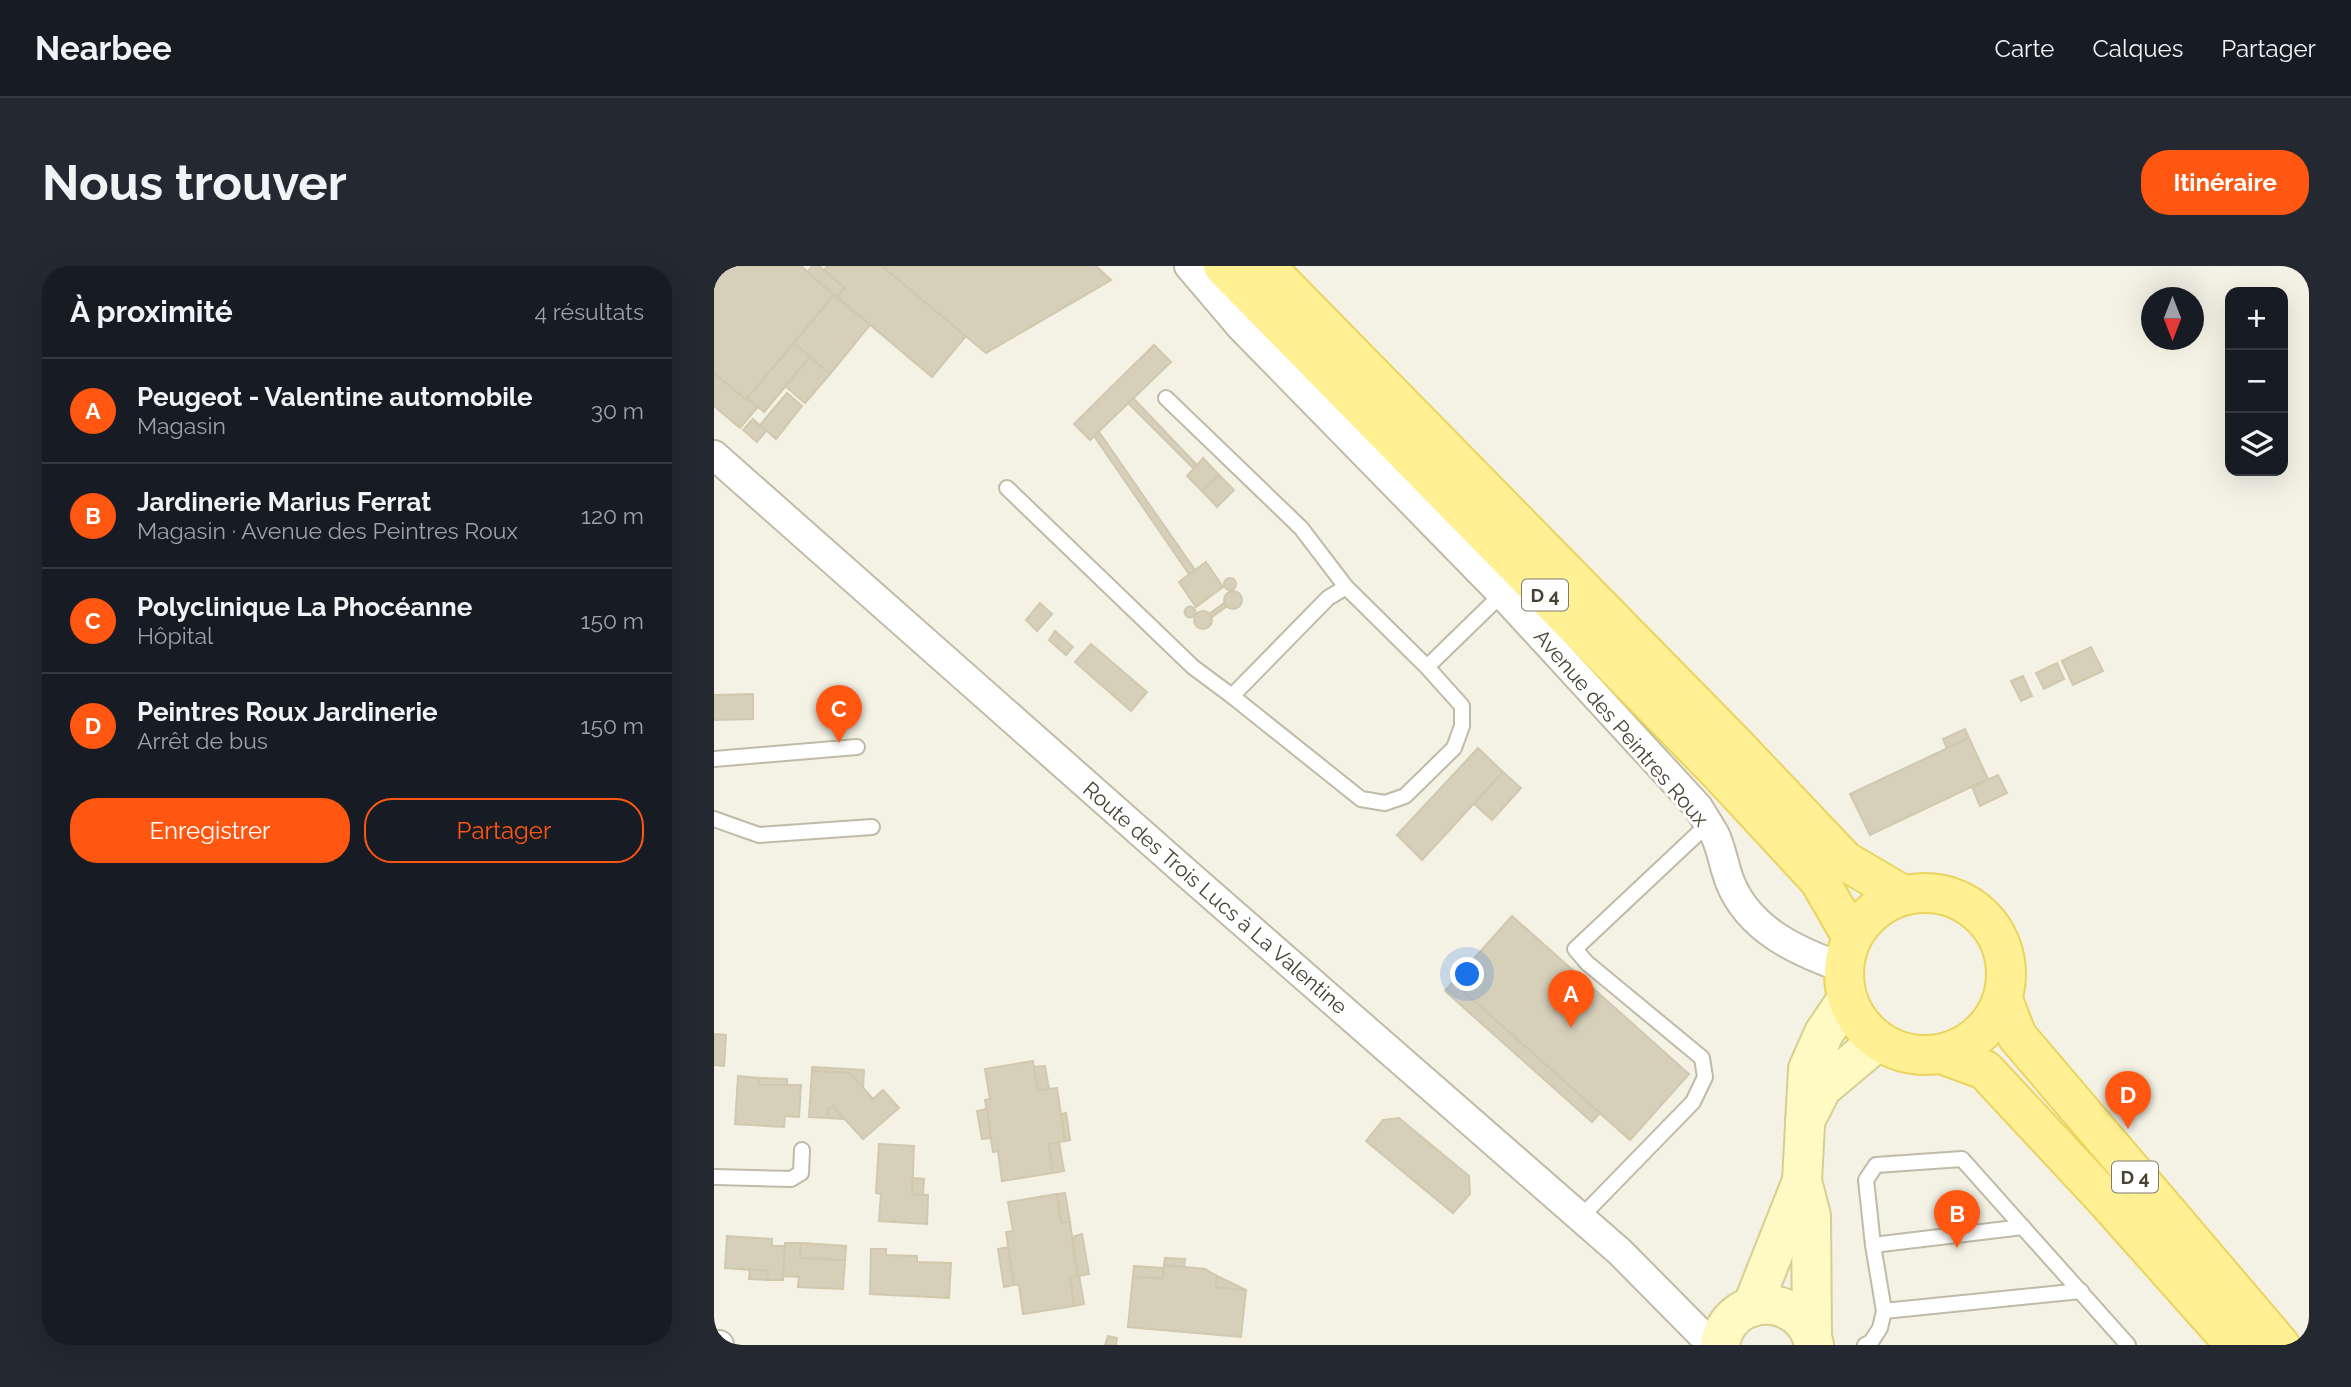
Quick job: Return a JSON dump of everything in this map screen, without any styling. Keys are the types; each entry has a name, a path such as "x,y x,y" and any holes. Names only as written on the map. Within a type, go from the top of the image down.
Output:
{"main road":[{"name":"Avenue des Peintres Roux","path":"1223,266 1718,771 1819,880 1848,968"},
{"name":"D 4","path":"1265,266 1737,746 1845,861 1903,895"},
{"path":"1925,892 1947,895 1967,904 1985,918 1998,935 2005,957 2007,978 2003,1000 1989,1025 1968,1044 1941,1054 1908,1054 1878,1041 1859,1023 1848,968 1873,911 1903,895 1925,892"},
{"name":"D 4","path":"2003,1000 2017,1036 2280,1345"},
{"name":"D 4","path":"1941,1054 1985,1070 2107,1201 2235,1345"}],"street":[{"name":"Avenue des Peintres Roux","path":"1189,266 1240,326 1502,594 1698,807 1716,836 1731,884 1750,913 1778,939 1814,958 1848,968"},
{"name":"Route des Trois Lucs à La Valentine","path":"714,456 1580,1217 1659,1289 1712,1345"},
{"path":"1813,1340 1811,1216 1802,1181 1808,1069 1848,968"},
{"path":"1804,1123 1822,1088 1878,1041"},
{"path":"1752,1307 1802,1181"},
{"path":"1720,1345 1728,1324 1738,1314 1752,1307 1770,1304 1788,1309 1803,1320 1813,1340"}],"lane":[{"path":"1007,488 1193,667 1361,799 1385,803 1405,796 1454,748 1462,726 1462,706 1427,667 1346,587 1301,528 1166,398"},
{"path":"1231,696 1322,604 1346,587"},
{"path":"1427,667 1502,594"},
{"path":"714,759 858,747"},
{"path":"714,819 758,835 872,827"},
{"path":"1580,1217 1693,1102 1705,1077 1702,1058 1587,963 1575,949 1708,824"},
{"path":"714,1177 791,1179 802,1173 802,1150"},
{"path":"1865,1345 1871,1342 1880,1328 1884,1311 1866,1180 1876,1165 1962,1159 2128,1345"},
{"path":"1873,1245 2023,1227"},
{"path":"1884,1311 2081,1291"}],"building":[{"path":"729,266 801,266 834,295 746,400 714,373 714,284"},
{"path":"813,266 819,266 845,288 837,297 807,272"},
{"path":"827,266 882,266 966,336 932,377 837,297 845,288 824,270"},
{"path":"882,266 1096,266 1111,280 986,353"},
{"path":"834,295 870,325 830,374 794,343"},
{"path":"794,343 810,357 764,412 747,398"},
{"path":"1154,345 1171,362 1090,440 1074,424"},
{"path":"810,357 830,374 805,403 785,386"},
{"path":"714,373 758,407 740,428 714,406"},
{"path":"787,393 802,406 776,439 760,425"},
{"path":"1133,398 1197,465 1194,469 1128,403"},
{"path":"753,419 766,431 757,442 743,430"},
{"path":"1099,432 1195,570 1189,574 1094,436"},
{"path":"1203,458 1219,475 1202,491 1187,476"},
{"path":"1219,475 1234,490 1217,507 1202,491"},
{"path":"1206,562 1223,587 1196,607 1179,582"},
{"path":"1230,578 1236,584 1230,590 1224,584"},
{"path":"1229,591 1237,591 1242,600 1240,607 1229,609 1224,604 1224,596"},
{"path":"1040,603 1052,614 1037,631 1026,620"},
{"path":"1224,603 1226,607 1212,617 1209,614"},
{"path":"1190,606 1196,612 1190,618 1184,612"},
{"path":"1203,611 1209,614 1212,620 1209,626 1203,629 1197,626 1194,620 1197,614"},
{"path":"1055,631 1073,647 1066,655 1049,640"},
{"path":"1091,644 1147,692 1131,711 1075,662"},
{"path":"2091,647 2103,671 2073,685 2062,661"},
{"path":"2057,663 2064,679 2044,689 2036,673"},
{"path":"2023,676 2032,696 2021,701 2011,681"},
{"path":"753,694 753,719 714,720 714,695"},
{"path":"1965,729 1969,738 1947,749 1943,739"},
{"path":"1969,738 1988,779 1870,835 1850,794"},
{"path":"1478,748 1503,772 1422,860 1397,835"},
{"path":"1503,772 1521,788 1492,820 1474,804"},
{"path":"1998,775 2007,793 1980,806 1972,787"},
{"path":"1512,916 1689,1074 1630,1140 1453,982"},
{"path":"1453,982 1600,1113 1592,1122 1445,991"},
{"path":"714,1034 726,1035 724,1066 714,1065"},
{"path":"1033,1061 1038,1090 1057,1088 1065,1141 1049,1144 1053,1173 1002,1181 998,1151 993,1152 985,1100 990,1099 985,1069"},
{"path":"1045,1066 1049,1089 1038,1090 1034,1067"},
{"path":"812,1067 864,1070 863,1088 850,1073 812,1071"},
{"path":"812,1071 850,1073 873,1099 883,1090 899,1108 863,1139 833,1106 828,1110 828,1118 809,1117"},
{"path":"738,1076 759,1078 759,1085 801,1085 799,1117 785,1116 784,1127 735,1124"},
{"path":"759,1078 787,1079 787,1085 759,1085"},
{"path":"833,1106 844,1119 828,1118 828,1110"},
{"path":"987,1109 991,1138 982,1139 977,1111"},
{"path":"1066,1113 1070,1140 1065,1141 1061,1114"},
{"path":"1399,1118 1469,1176 1470,1194 1453,1213 1366,1141 1383,1120"},
{"path":"1059,1142 1064,1171 1053,1173 1049,1144"},
{"path":"879,1144 914,1146 912,1194 928,1195 927,1224 879,1221 881,1194 876,1193"},
{"path":"913,1178 924,1179 923,1195 912,1194"},
{"path":"1065,1193 1070,1222 1061,1223 1057,1194"},
{"path":"1057,1194 1061,1223 1070,1222 1078,1276 1070,1277 1074,1306 1023,1314 1019,1285 1014,1285 1006,1232 1013,1231 1008,1202"},
{"path":"1082,1234 1089,1274 1078,1276 1072,1237"},
{"path":"727,1236 772,1239 772,1246 785,1246 783,1280 767,1280 768,1271 725,1268"},
{"path":"785,1243 801,1243 800,1258 845,1260 843,1289 798,1287 799,1277 783,1276"},
{"path":"801,1243 846,1246 845,1260 800,1258"},
{"path":"1008,1247 1014,1285 1004,1287 998,1249"},
{"path":"871,1249 886,1249 886,1255 917,1256 917,1262 951,1263 949,1298 870,1294"},
{"path":"1165,1258 1185,1259 1184,1267 1164,1265"},
{"path":"1164,1265 1205,1269 1217,1276 1216,1287 1246,1290 1241,1337 1128,1327 1133,1276 1163,1279"},
{"path":"1134,1266 1163,1268 1163,1279 1133,1276"},
{"path":"750,1269 768,1271 767,1280 749,1279"},
{"path":"1079,1275 1084,1304 1074,1306 1070,1277"},
{"path":"1217,1276 1246,1290 1216,1287"},
{"path":"1108,1336 1117,1338 1116,1345 1105,1345"}],"place":[{"name":"Polyclinique La Phocéanne","path":"839,743"},
{"name":"Peugeot - Valentine automobile","path":"1571,1028"},
{"name":"Peintres Roux Jardinerie","path":"2128,1129"},
{"name":"Jardinerie Marius Ferrat","path":"1957,1248"}]}
